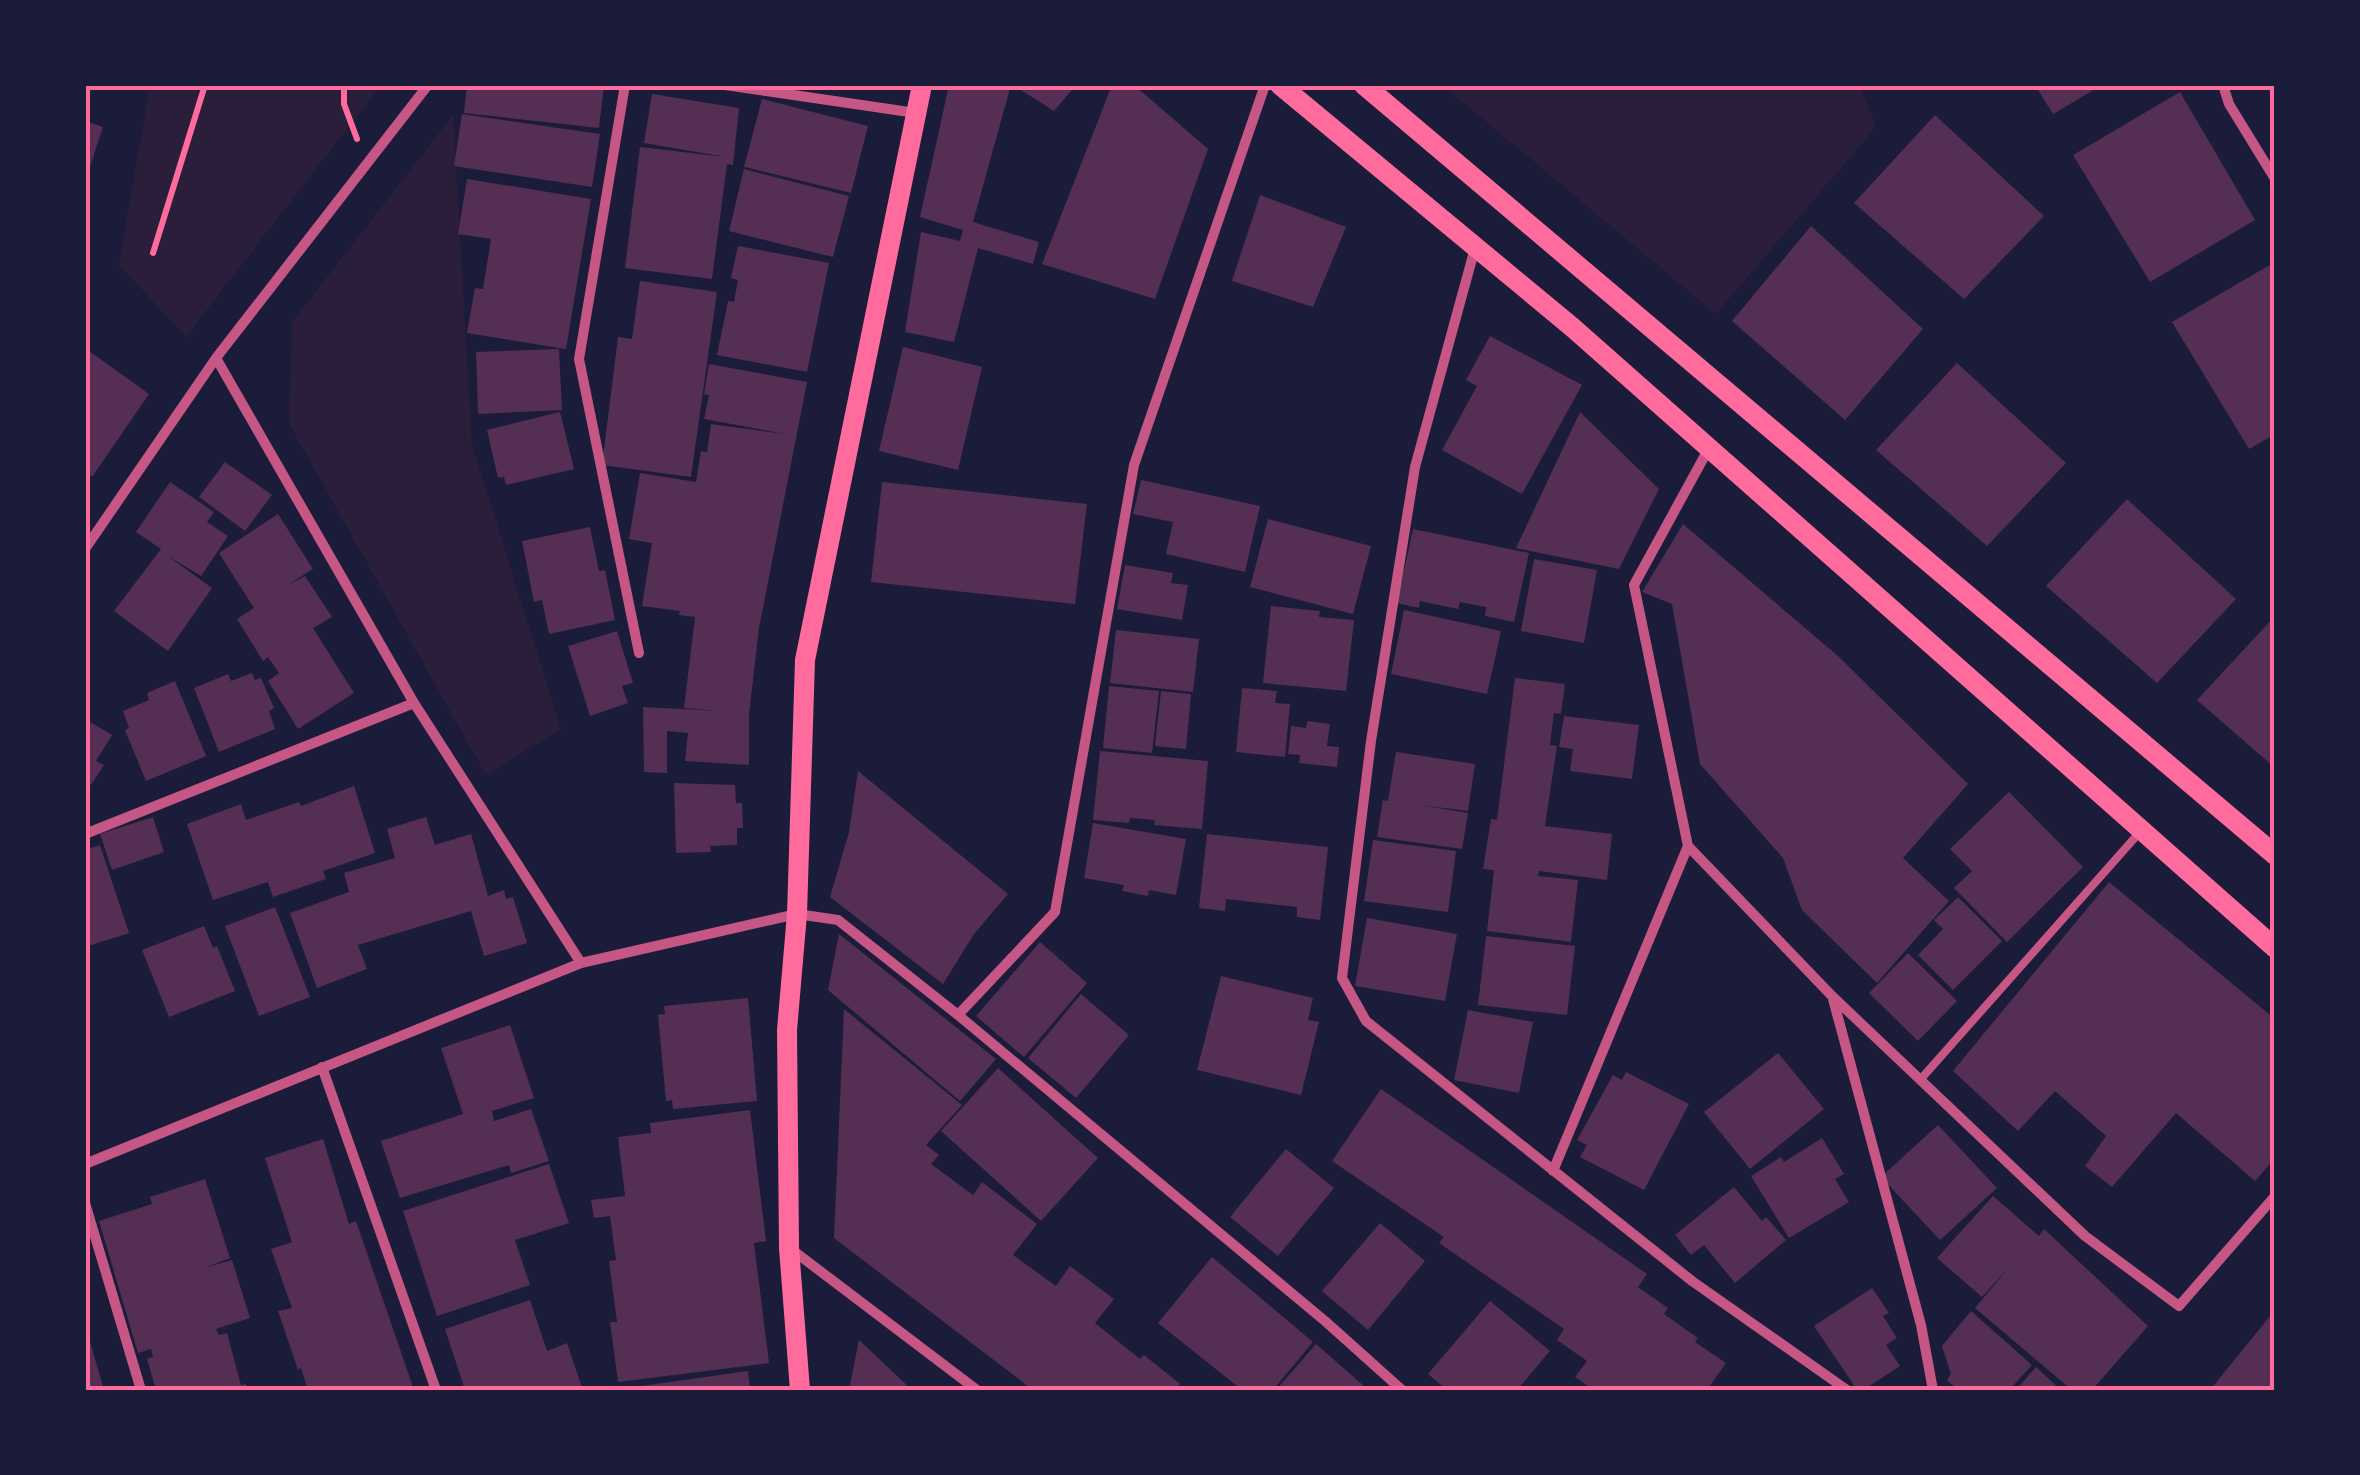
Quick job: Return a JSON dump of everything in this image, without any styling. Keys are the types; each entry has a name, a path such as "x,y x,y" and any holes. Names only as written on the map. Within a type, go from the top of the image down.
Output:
{"main road":[{"path":"800,1390 789,1248 788,1030 797,914 804,660 922,85"},
{"path":"1280,85 1710,447 2275,948"},
{"path":"1364,85 2275,855"}],"street":[{"path":"85,550 216,358 428,85"},
{"path":"624,85 579,359 639,653"},
{"path":"724,85 916,113"},
{"path":"958,1016 1055,912 1134,465 1265,85"},
{"path":"2223,85 2230,104 2275,178"},
{"path":"1475,247 1416,467 1371,741 1342,978 1366,1021 1692,1281 1846,1390"},
{"path":"216,358 414,703 581,963"},
{"path":"1710,447 1634,584 1688,846 1832,996 2086,1236 2179,1306 2275,1196"},
{"path":"85,834 414,703"},
{"path":"1553,1170 1688,846"},
{"path":"85,1164 581,963 797,914 838,920 1324,1321 1402,1390"},
{"path":"1832,996 1921,1325 1933,1390"},
{"path":"322,1067 436,1390"},
{"path":"85,1204 141,1390"},
{"path":"789,1248 978,1390"}],"lane":[{"path":"1920,1080 2142,829"}],"path":[{"path":"153,253 205,85"},
{"path":"344,85 344,104 366,164"}],"shaded area":[{"path":"150,85 381,85 186,337 119,265"},
{"path":"1442,85 1860,85 1876,127 1716,314"},
{"path":"453,115 472,444 561,729 486,775 289,424 292,322"}],"building":[{"path":"467,85 604,85 599,128 464,113"},
{"path":"949,85 1011,85 973,222 1039,242 1033,264 978,248 954,342 905,332 921,232 960,241 963,230 920,217"},
{"path":"1013,85 1076,85 1054,111"},
{"path":"1112,85 1134,85 1208,149 1155,299 1042,264"},
{"path":"2035,85 2102,85 2053,114"},
{"path":"2180,92 2255,220 2150,282 2073,155"},
{"path":"652,94 739,108 733,165 727,164 712,279 625,268 640,147 726,157 644,143"},
{"path":"762,99 868,126 851,193 744,167"},
{"path":"462,114 600,134 592,187 454,166"},
{"path":"1935,115 2044,216 1964,299 1854,203"},
{"path":"85,121 103,127 86,179 85,179"},
{"path":"744,169 849,196 833,257 729,231"},
{"path":"467,179 591,199 566,349 467,333 475,288 483,289 491,239 458,234"},
{"path":"1260,195 1346,227 1313,307 1232,281"},
{"path":"1811,226 1923,329 1845,420 1732,321"},
{"path":"738,246 829,263 807,372 717,355 728,301 734,302 738,280 731,278"},
{"path":"2275,262 2275,434 2249,449 2172,322"},
{"path":"640,281 717,292 691,477 602,465 618,337 632,339"},
{"path":"1490,336 1582,385 1522,494 1442,450 1477,386 1466,380"},
{"path":"903,347 982,367 958,470 879,451"},
{"path":"85,348 149,394 92,477 85,472"},
{"path":"559,349 562,410 478,414 476,352"},
{"path":"1957,363 2066,463 1987,546 1876,450"},
{"path":"709,364 807,382 759,628 749,715 749,765 685,761 688,733 667,731 667,773 644,772 643,707 719,711 684,708 695,617 642,606 652,543 629,539 640,473 696,482 701,451 707,452 711,424 785,434 704,419"},
{"path":"560,412 574,469 506,485 504,477 498,478 487,430"},
{"path":"1580,412 1659,489 1619,569 1516,548"},
{"path":"225,462 272,495 245,531 199,497"},
{"path":"1141,480 1260,506 1245,572 1166,554 1173,522 1133,514"},
{"path":"170,482 214,512 207,522 228,536 201,576 168,556 212,588 168,651 114,611 161,549 136,532"},
{"path":"882,482 1087,504 1075,604 871,582"},
{"path":"2127,499 2236,599 2157,683 2046,586"},
{"path":"278,514 313,569 286,586 305,576 332,617 313,628 354,693 298,729 268,681 279,673 268,657 263,661 237,619 254,608 219,553"},
{"path":"1268,519 1371,546 1353,614 1250,587"},
{"path":"1683,524 1838,656 1968,784 1903,858 1949,901 1877,983 1802,910 1783,858 1700,764 1672,604 1642,592"},
{"path":"590,527 599,571 605,570 615,620 549,634 542,600 534,602 522,541"},
{"path":"1413,529 1529,553 1514,622 1485,616 1486,607 1460,602 1458,609 1420,601 1419,608 1397,603"},
{"path":"1534,559 1597,570 1584,643 1521,631"},
{"path":"1125,565 1173,573 1171,583 1188,585 1182,620 1117,609"},
{"path":"1271,606 1320,611 1319,617 1354,620 1346,691 1263,683"},
{"path":"1404,610 1501,631 1487,694 1391,674"},
{"path":"2275,616 2275,768 2197,700"},
{"path":"1116,630 1199,639 1193,692 1110,683"},
{"path":"617,631 633,683 622,686 628,703 590,716 568,646"},
{"path":"252,673 255,680 261,678 274,708 269,711 275,729 219,752 194,688 228,674 231,681"},
{"path":"1515,678 1565,684 1561,714 1554,713 1550,745 1557,746 1545,826 1612,834 1607,880 1539,871 1538,876 1578,880 1571,942 1487,931 1494,870 1483,869 1491,819 1497,820"},
{"path":"175,681 206,756 146,781 125,730 129,728 123,711 149,700 147,693"},
{"path":"1109,686 1159,691 1152,753 1103,748"},
{"path":"1242,688 1277,691 1275,703 1290,704 1285,757 1236,752"},
{"path":"1161,691 1191,694 1186,749 1155,746"},
{"path":"1564,716 1639,725 1632,779 1570,771 1573,749 1559,747"},
{"path":"85,719 112,735 96,761 104,765 91,785 85,782"},
{"path":"1307,721 1330,724 1327,746 1339,747 1337,767 1299,763 1300,755 1288,754 1291,726 1306,728"},
{"path":"1100,751 1208,761 1202,829 1154,825 1155,820 1093,820"},
{"path":"1396,752 1475,764 1468,811 1420,805 1468,813 1462,849 1377,837"},
{"path":"858,771 1008,894 974,934 943,984 830,897 849,832"},
{"path":"674,783 735,785 736,803 742,803 743,828 737,828 737,845 710,846 711,852 676,853"},
{"path":"354,786 375,853 323,871 326,879 273,897 268,882 213,900 187,824 241,804 246,820 299,802 301,806"},
{"path":"2009,792 2083,867 2007,942 1954,888 1972,871 1950,849"},
{"path":"153,817 164,852 112,870 100,834"},
{"path":"426,817 435,845 471,834 488,896 504,890 506,899 513,897 527,943 484,956 471,911 358,945 367,969 317,988 290,913 349,892 344,873 395,858 387,829"},
{"path":"1093,823 1186,839 1176,895 1149,890 1148,896 1122,891 1124,885 1084,878"},
{"path":"1207,834 1328,847 1320,920 1297,917 1297,907 1226,899 1225,911 1199,908"},
{"path":"1373,840 1456,851 1448,912 1364,901"},
{"path":"100,845 129,933 85,947 85,850"},
{"path":"2109,882 2275,1019 2275,1158 2255,1181 2176,1113 2112,1187 2085,1166 2106,1136 2055,1091 2018,1131 1953,1071"},
{"path":"1958,897 2002,941 1953,990 1918,955 1943,929 1934,920"},
{"path":"275,907 310,997 259,1016 225,926"},
{"path":"1367,918 1457,934 1445,1001 1355,986"},
{"path":"204,926 213,948 217,946 235,991 169,1017 142,950"},
{"path":"839,934 996,1059 960,1101 828,990"},
{"path":"1486,936 1575,946 1567,1015 1478,1005"},
{"path":"1040,942 1087,983 1024,1057 976,1016"},
{"path":"1908,953 1957,1001 1918,1041 1869,993"},
{"path":"1221,976 1313,998 1308,1020 1319,1022 1301,1095 1197,1070"},
{"path":"1081,994 1129,1035 1076,1098 1028,1058"},
{"path":"748,998 757,1101 673,1109 672,1100 666,1101 658,1015 665,1014 664,1006"},
{"path":"844,1009 962,1105 926,1145 939,1155 931,1164 973,1195 982,1182 1037,1224 1013,1255 1056,1286 1070,1266 1114,1299 1095,1323 1140,1359 1144,1355 1180,1384 1175,1390 1033,1390 834,1238"},
{"path":"1468,1010 1533,1022 1519,1093 1454,1080"},
{"path":"510,1025 534,1098 492,1111 494,1121 531,1109 549,1161 511,1173 509,1165 400,1198 381,1141 463,1114 441,1048"},
{"path":"1778,1053 1824,1109 1750,1169 1704,1112"},
{"path":"998,1068 1098,1158 1041,1221 941,1131"},
{"path":"1626,1072 1689,1104 1644,1190 1580,1157 1587,1145 1577,1140 1613,1075 1622,1080"},
{"path":"1381,1089 1647,1274 1638,1287 1668,1308 1664,1314 1698,1338 1695,1342 1726,1363 1707,1390 1594,1390 1575,1377 1587,1361 1557,1340 1564,1329 1439,1243 1444,1237 1332,1161"},
{"path":"750,1110 766,1241 754,1243 769,1363 618,1382 610,1322 617,1322 609,1261 616,1260 610,1216 594,1218 591,1200 625,1196 618,1137 651,1133 650,1123"},
{"path":"1938,1125 1997,1188 1940,1240 1881,1177"},
{"path":"1822,1138 1844,1174 1835,1179 1849,1202 1789,1238 1751,1176 1781,1157 1784,1162"},
{"path":"323,1139 349,1224 356,1221 414,1390 308,1390 301,1368 298,1370 278,1311 292,1308 271,1249 292,1242 265,1158"},
{"path":"1286,1149 1334,1188 1278,1256 1230,1217"},
{"path":"549,1164 569,1223 515,1240 530,1285 437,1316 403,1211"},
{"path":"205,1179 230,1258 204,1268 232,1260 250,1318 216,1329 219,1335 227,1333 241,1385 246,1384 248,1390 156,1390 147,1359 153,1357 151,1349 138,1353 99,1221 152,1204 150,1197"},
{"path":"1734,1187 1762,1221 1766,1217 1786,1240 1735,1283 1704,1245 1691,1255 1675,1235"},
{"path":"1993,1196 2039,1236 2044,1229 2148,1326 2092,1390 2072,1390 1975,1308 2010,1266 1982,1297 1937,1258"},
{"path":"1380,1223 1425,1261 1368,1330 1322,1291"},
{"path":"1212,1257 1313,1342 1273,1390 1242,1390 1158,1323"},
{"path":"1872,1288 1889,1313 1883,1316 1897,1338 1886,1345 1900,1366 1857,1390 1814,1326"},
{"path":"530,1300 547,1351 567,1343 583,1390 465,1390 445,1329"},
{"path":"1490,1301 1550,1351 1517,1390 1447,1390 1428,1374"},
{"path":"2275,1310 2275,1390 2210,1390"},
{"path":"1971,1311 2032,1365 2009,1390 1958,1390 1947,1380 1951,1374 1942,1346"},
{"path":"86,1328 104,1390 85,1390"},
{"path":"859,1340 912,1390 849,1390"},
{"path":"1316,1344 1364,1386 1369,1390 1276,1390"},
{"path":"2036,1367 2061,1390 2016,1390"},
{"path":"748,1371 750,1390 627,1390 627,1388"}]}
